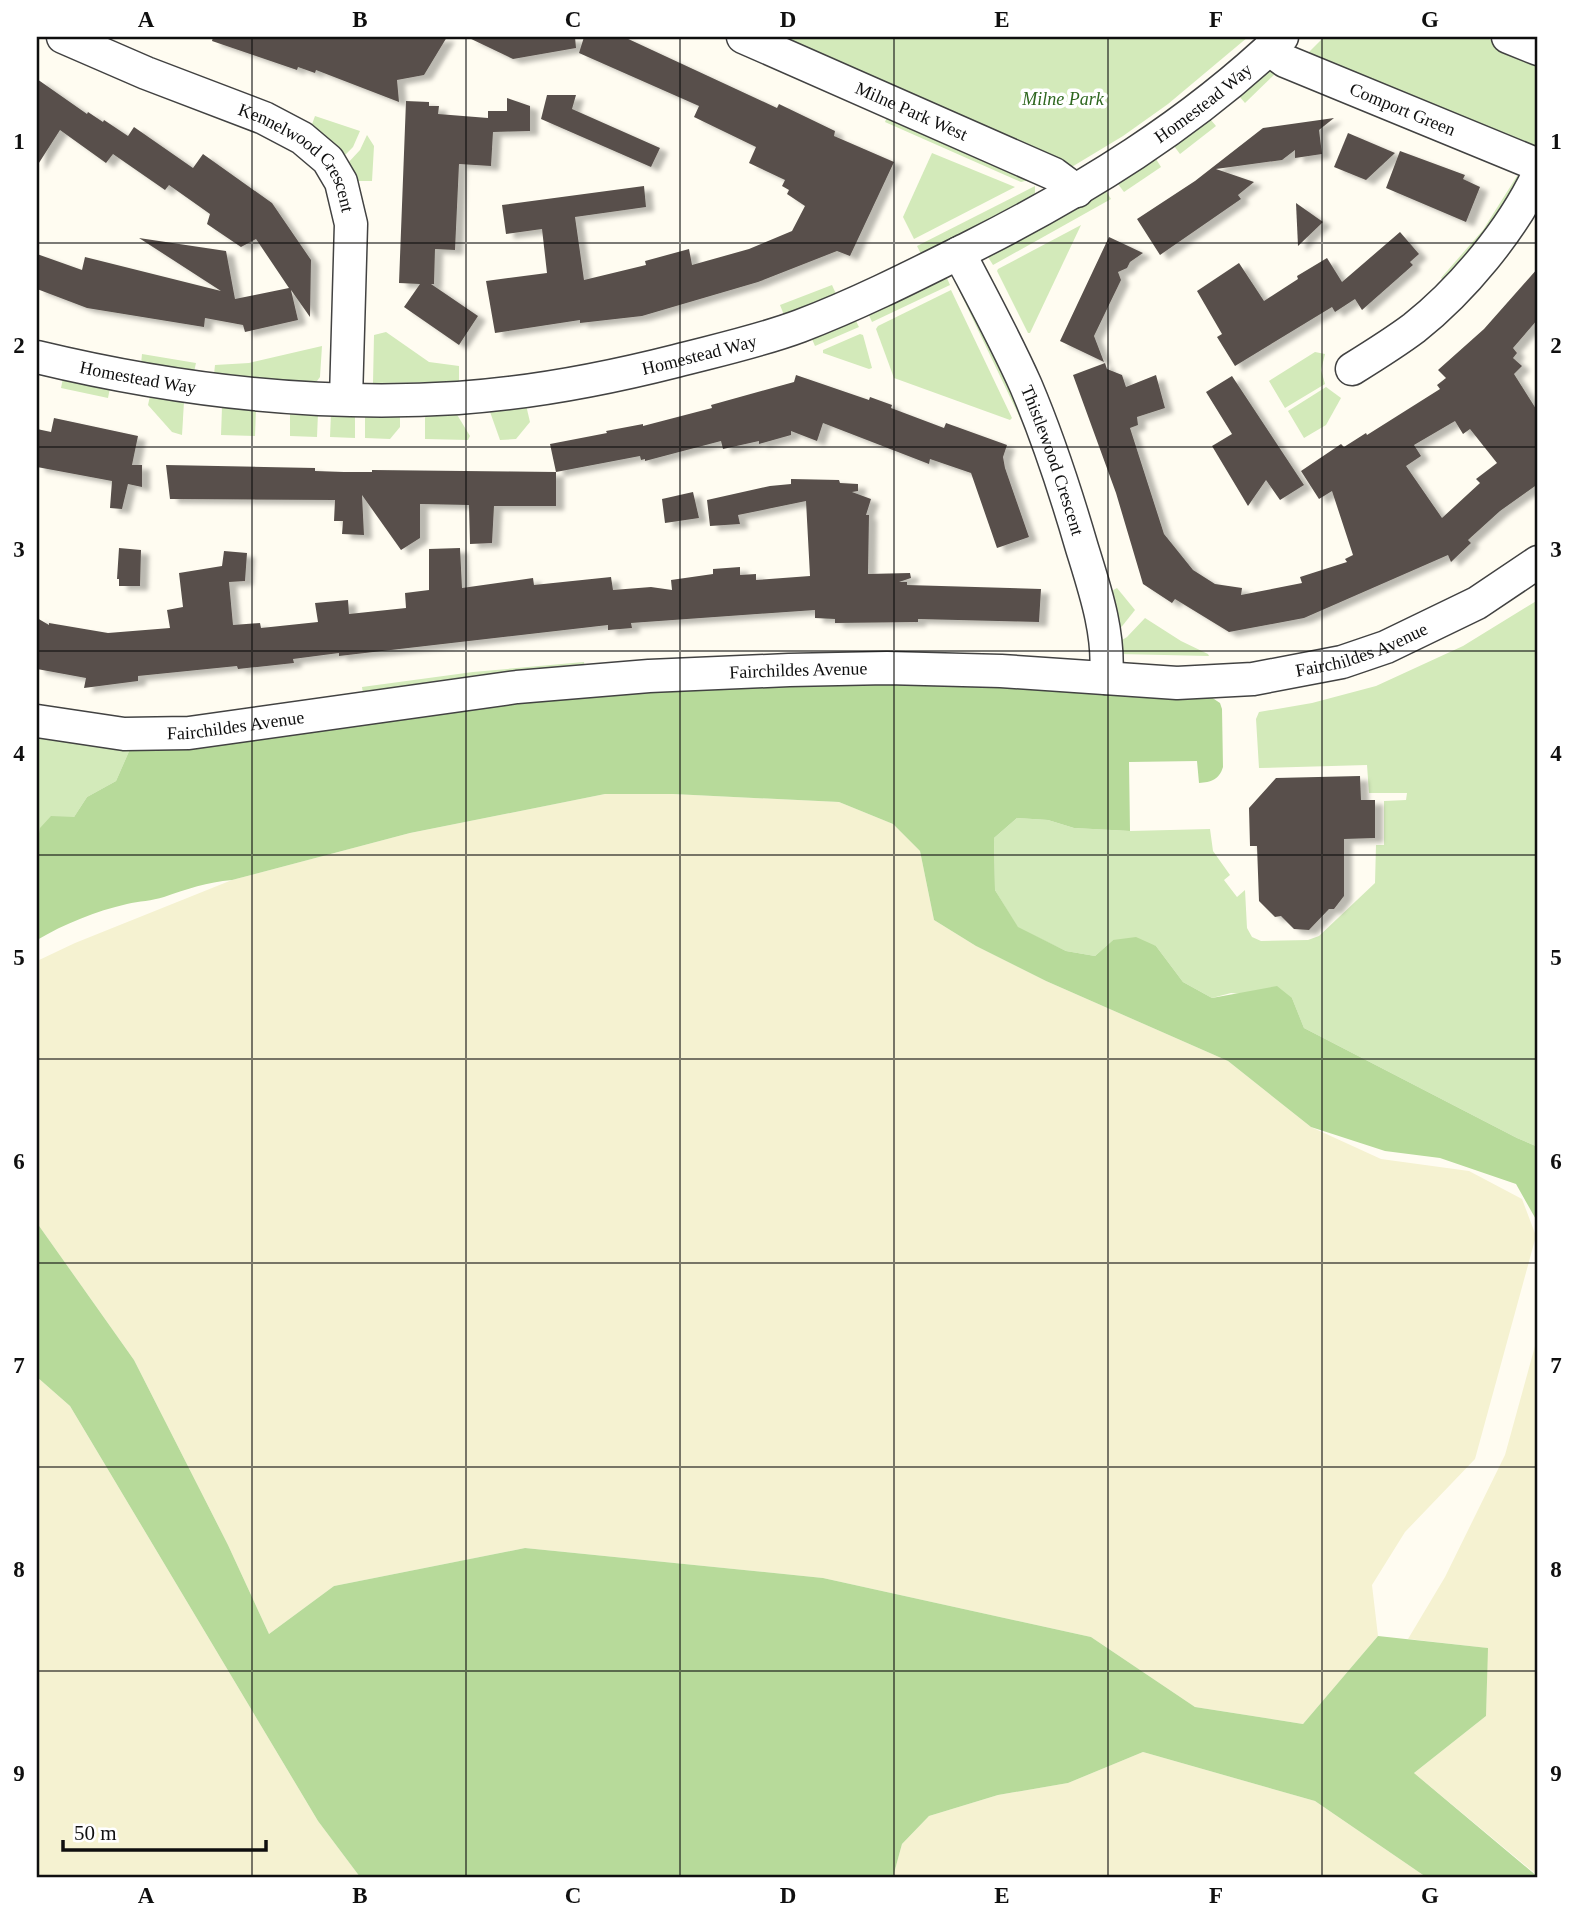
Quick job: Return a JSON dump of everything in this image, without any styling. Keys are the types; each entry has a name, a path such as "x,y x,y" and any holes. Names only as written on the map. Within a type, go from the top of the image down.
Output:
{"street":[{"name":"Kennelwood Crescent","path":"62,37 146,73 264,118 302,138 328,160 345,194 351,225 346,399"},
{"name":"Milne Park West","path":"743,37 1054,174 1077,191"},
{"path":"1508,37 1538,49"},
{"name":"Homestead Way","path":"37,357 131,379 180,386 286,396 418,400 505,394 576,383 668,363 800,326 877,293 1077,191 1175,128 1276,43"},
{"name":"Comport Green","path":"1276,43 1285,61 1538,165"},
{"path":"1352,369 1415,327 1459,286 1510,223 1538,175"},
{"name":"Thistlewood Crescent","path":"959,253 1026,386 1056,468 1095,594 1106,645 1106,678"},
{"name":"Fairchildes Avenue","path":"37,722 124,734 189,733 517,687 769,670 902,668 1001,671 1177,683 1228,681 1277,675 1342,662 1387,647 1477,603 1538,562"}],"shaded area":[{"path":"605,794 673,794 839,802 893,824 920,851 934,920 976,946 1046,981 1228,1061 1311,1127 1381,1159 1469,1171 1522,1199 1536,1236 1475,1459 1405,1532 1372,1585 1378,1636 1303,1724 1195,1707 1091,1637 823,1578 525,1548 334,1586 269,1634 228,1545 134,1360 37,1223 37,961 232,880 410,833"},
{"path":"1538,1335 1538,1876 1414,1773 1486,1716 1487,1648 1408,1639 1445,1577 1505,1455"},
{"path":"37,1377 70,1406 318,1821 360,1877 37,1877"},
{"path":"1143,1752 1315,1801 1426,1877 893,1877 902,1844 929,1816 998,1795 1068,1783"}],"green space":[{"name":"Milne Park","path":"767,37 1248,37 1168,104 1123,136 1070,168"},
{"path":"1324,37 1484,37 1538,59 1538,153 1304,57"},
{"path":"1270,70 1278,71 1245,103 1239,96"},
{"path":"888,114 1033,179 1021,182 885,122"},
{"path":"315,116 360,131 353,147 342,158 325,136 311,127"},
{"path":"1210,119 1216,126 1180,154 1174,146"},
{"path":"367,135 374,146 372,181 354,181 347,164 360,150"},
{"path":"932,153 1015,187 914,239 903,217"},
{"path":"1156,159 1161,167 1124,192 1118,184"},
{"path":"1517,176 1522,179 1515,194 1446,283 1441,278 1483,230"},
{"path":"1035,186 1035,193 1028,199 921,254 917,246"},
{"path":"1106,191 1111,199 993,265 988,257"},
{"path":"1081,225 1030,333 1028,333 997,271"},
{"path":"946,276 950,285 872,322 868,313"},
{"path":"832,285 836,294 784,315 780,305"},
{"path":"964,285 1028,417 1021,420 958,288"},
{"path":"951,290 1012,418 1010,420 894,378 876,329"},
{"path":"855,319 859,327 815,346 811,337"},
{"path":"386,332 429,362 459,366 459,382 373,383 374,335"},
{"path":"863,335 872,368 823,353 823,350"},
{"path":"322,346 320,377 317,381 306,383 214,374 215,365 249,363"},
{"path":"1315,352 1325,354 1321,370 1325,384 1285,408 1269,381"},
{"path":"142,354 196,363 194,372 141,364"},
{"path":"63,378 110,388 108,398 61,388"},
{"path":"1326,387 1341,398 1326,425 1304,438 1288,411"},
{"path":"150,396 184,402 182,435 172,432 148,405"},
{"path":"526,405 530,422 516,439 500,440 489,409"},
{"path":"222,407 256,409 255,436 221,435"},
{"path":"290,412 318,413 317,437 290,436"},
{"path":"331,413 355,414 355,438 330,437"},
{"path":"425,413 456,413 470,436 468,440 425,439"},
{"path":"365,414 400,415 400,427 390,439 365,438"},
{"path":"1117,588 1135,610 1119,630 1106,594"},
{"path":"1538,600 1538,1147 1304,1028 1292,998 1231,993 1212,998 1183,982 1156,946 1113,940 1095,956 1066,951 1018,928 995,890 994,838 1017,818 1048,820 1074,828 1130,831 1210,829 1213,851 1230,875 1224,880 1237,897 1245,890 1247,928 1252,937 1261,941 1308,940 1319,936 1375,883 1376,845 1384,845 1384,801 1406,800 1407,793 1369,793 1367,765 1259,768 1256,719 1259,712 1312,703 1376,686 1463,646"},
{"path":"1145,618 1209,656 1119,654 1117,643 1127,637"},
{"path":"584,662 585,669 363,694 362,687 473,672"},
{"path":"800,683 968,684 1211,697 1220,703 1223,767 1217,778 1199,783 1197,761 1129,762 1130,831 1074,828 1048,820 1017,818 994,838 995,890 1018,927 1066,951 1095,956 1113,940 1136,937 1156,946 1183,982 1212,998 1277,986 1292,998 1304,1028 1538,1147 1538,1223 1516,1184 1440,1158 1385,1151 1311,1127 1228,1061 1046,981 976,946 934,920 920,851 893,824 839,802 673,794 605,794 410,833 232,880 115,907 80,919 37,940 37,844 40,828 51,816 74,817 87,797 116,781 130,749 513,701 638,690"},
{"path":"37,734 130,749 116,781 87,797 74,817 37,844"},
{"path":"37,1223 134,1360 228,1545 269,1634 334,1586 525,1548 823,1578 1091,1637 1195,1707 1303,1724 1378,1636 1488,1648 1486,1716 1414,1773 1538,1877 1426,1877 1315,1801 1143,1752 1068,1783 998,1795 929,1816 902,1844 893,1877 360,1877 318,1821 70,1406 37,1377"}],"building":[{"path":"213,37 447,37 424,75 397,80 399,102 316,70 315,73 298,67 297,70 212,41"},
{"path":"467,37 575,37 576,48 513,59"},
{"path":"584,37 624,37 777,108 779,104 835,131 834,136 894,162 850,256 837,251 758,282 642,316 580,323 580,320 495,333 486,281 547,273 542,229 506,234 502,205 644,186 646,207 575,217 584,280 646,265 645,261 689,249 692,265 749,249 792,231 805,206 787,194 789,190 782,186 785,180 749,163 756,147 694,117 699,106 579,53"},
{"path":"37,79 87,114 88,112 103,122 104,120 128,136 134,127 193,168 203,154 272,203 311,260 310,317 291,290 298,320 245,332 243,325 205,318 204,327 87,308 37,289 37,254 82,270 85,257 221,291 139,238 226,251 235,299 289,288 256,239 241,247 207,224 210,214 169,185 165,190 113,154 106,163 60,130 37,166"},
{"path":"547,95 576,95 572,109 660,148 651,167 541,119"},
{"path":"507,98 530,106 530,131 493,132 491,166 459,164 455,250 435,249 434,284 431,284 478,316 459,345 404,307 420,284 399,283 406,101 429,102 429,106 439,106 438,114 488,118 488,111 507,111"},
{"path":"1334,118 1319,130 1322,154 1295,158 1295,150 1282,160 1216,169 1254,182 1238,195 1241,199 1160,255 1137,219 1195,181 1263,128"},
{"path":"1348,133 1395,153 1366,180 1334,167"},
{"path":"1400,151 1465,175 1463,179 1480,187 1466,222 1386,188"},
{"path":"1296,203 1323,222 1298,246"},
{"path":"1400,232 1419,254 1410,262 1413,265 1362,310 1355,299 1335,312 1332,307 1235,366 1217,337 1222,334 1197,291 1239,263 1264,301 1327,258 1342,282"},
{"path":"1109,237 1143,253 1130,262 1127,268 1118,272 1121,280 1094,336 1104,362 1060,341"},
{"path":"1538,268 1538,319 1513,348 1517,353 1513,358 1522,366 1514,374 1538,412 1538,484 1500,511 1468,540 1471,543 1451,562 1448,555 1304,618 1229,632 1175,599 1172,603 1143,584 1116,493 1073,375 1105,363 1107,369 1122,375 1126,387 1156,375 1165,408 1137,417 1138,425 1130,428 1164,534 1193,570 1215,584 1242,588 1241,595 1302,583 1300,577 1347,562 1345,559 1353,555 1332,491 1319,499 1301,471 1341,444 1344,447 1366,433 1367,435 1440,389 1437,385 1446,378 1438,370 1484,329","holes":["1455,421 1463,434 1470,429 1497,463 1476,479 1480,483 1442,518 1406,466 1421,456 1414,445"]},
{"path":"796,375 869,400 870,397 944,428 946,423 1007,445 1003,457 1005,468 1029,537 997,548 971,473 930,459 929,464 823,423 817,441 791,431 791,435 759,444 759,441 723,449 721,441 645,461 641,460 640,456 556,472 550,444 607,433 606,431 643,426 712,408 711,405 794,382"},
{"path":"1232,376 1304,485 1280,500 1266,480 1248,506 1212,446 1232,434 1206,392"},
{"path":"54,418 138,436 132,465 142,465 142,487 128,484 122,509 110,508 112,481 37,467 37,429 51,432"},
{"path":"166,465 315,468 315,471 344,472 556,472 556,506 494,506 492,543 470,544 469,505 420,504 420,538 401,550 362,495 364,535 342,534 343,521 334,521 335,500 170,499"},
{"path":"791,479 839,480 840,483 858,484 858,491 852,492 871,499 866,515 869,515 868,574 910,573 911,578 899,582 907,582 907,585 1041,589 1039,622 918,619 918,622 835,623 835,619 815,618 815,610 631,623 632,628 608,630 608,625 339,656 339,653 293,659 294,663 138,676 138,681 84,688 86,678 37,669 37,618 49,625 108,633 170,628 167,610 183,607 179,573 222,566 224,551 247,553 245,581 229,582 233,625 260,623 261,628 318,622 315,603 348,600 349,614 406,608 405,593 429,590 429,549 460,548 462,588 533,578 534,585 611,577 613,590 651,587 672,590 671,580 713,574 713,569 740,567 740,575 756,574 756,580 810,576 806,501 738,515 740,524 710,526 707,500 791,484"},
{"path":"693,492 699,518 665,523 662,499"},
{"path":"119,548 141,550 140,586 119,586"},
{"path":"1360,776 1361,800 1375,800 1375,838 1344,839 1344,896 1334,909 1329,909 1309,930 1294,929 1281,916 1275,917 1259,901 1257,846 1250,846 1249,808 1276,778"}]}
